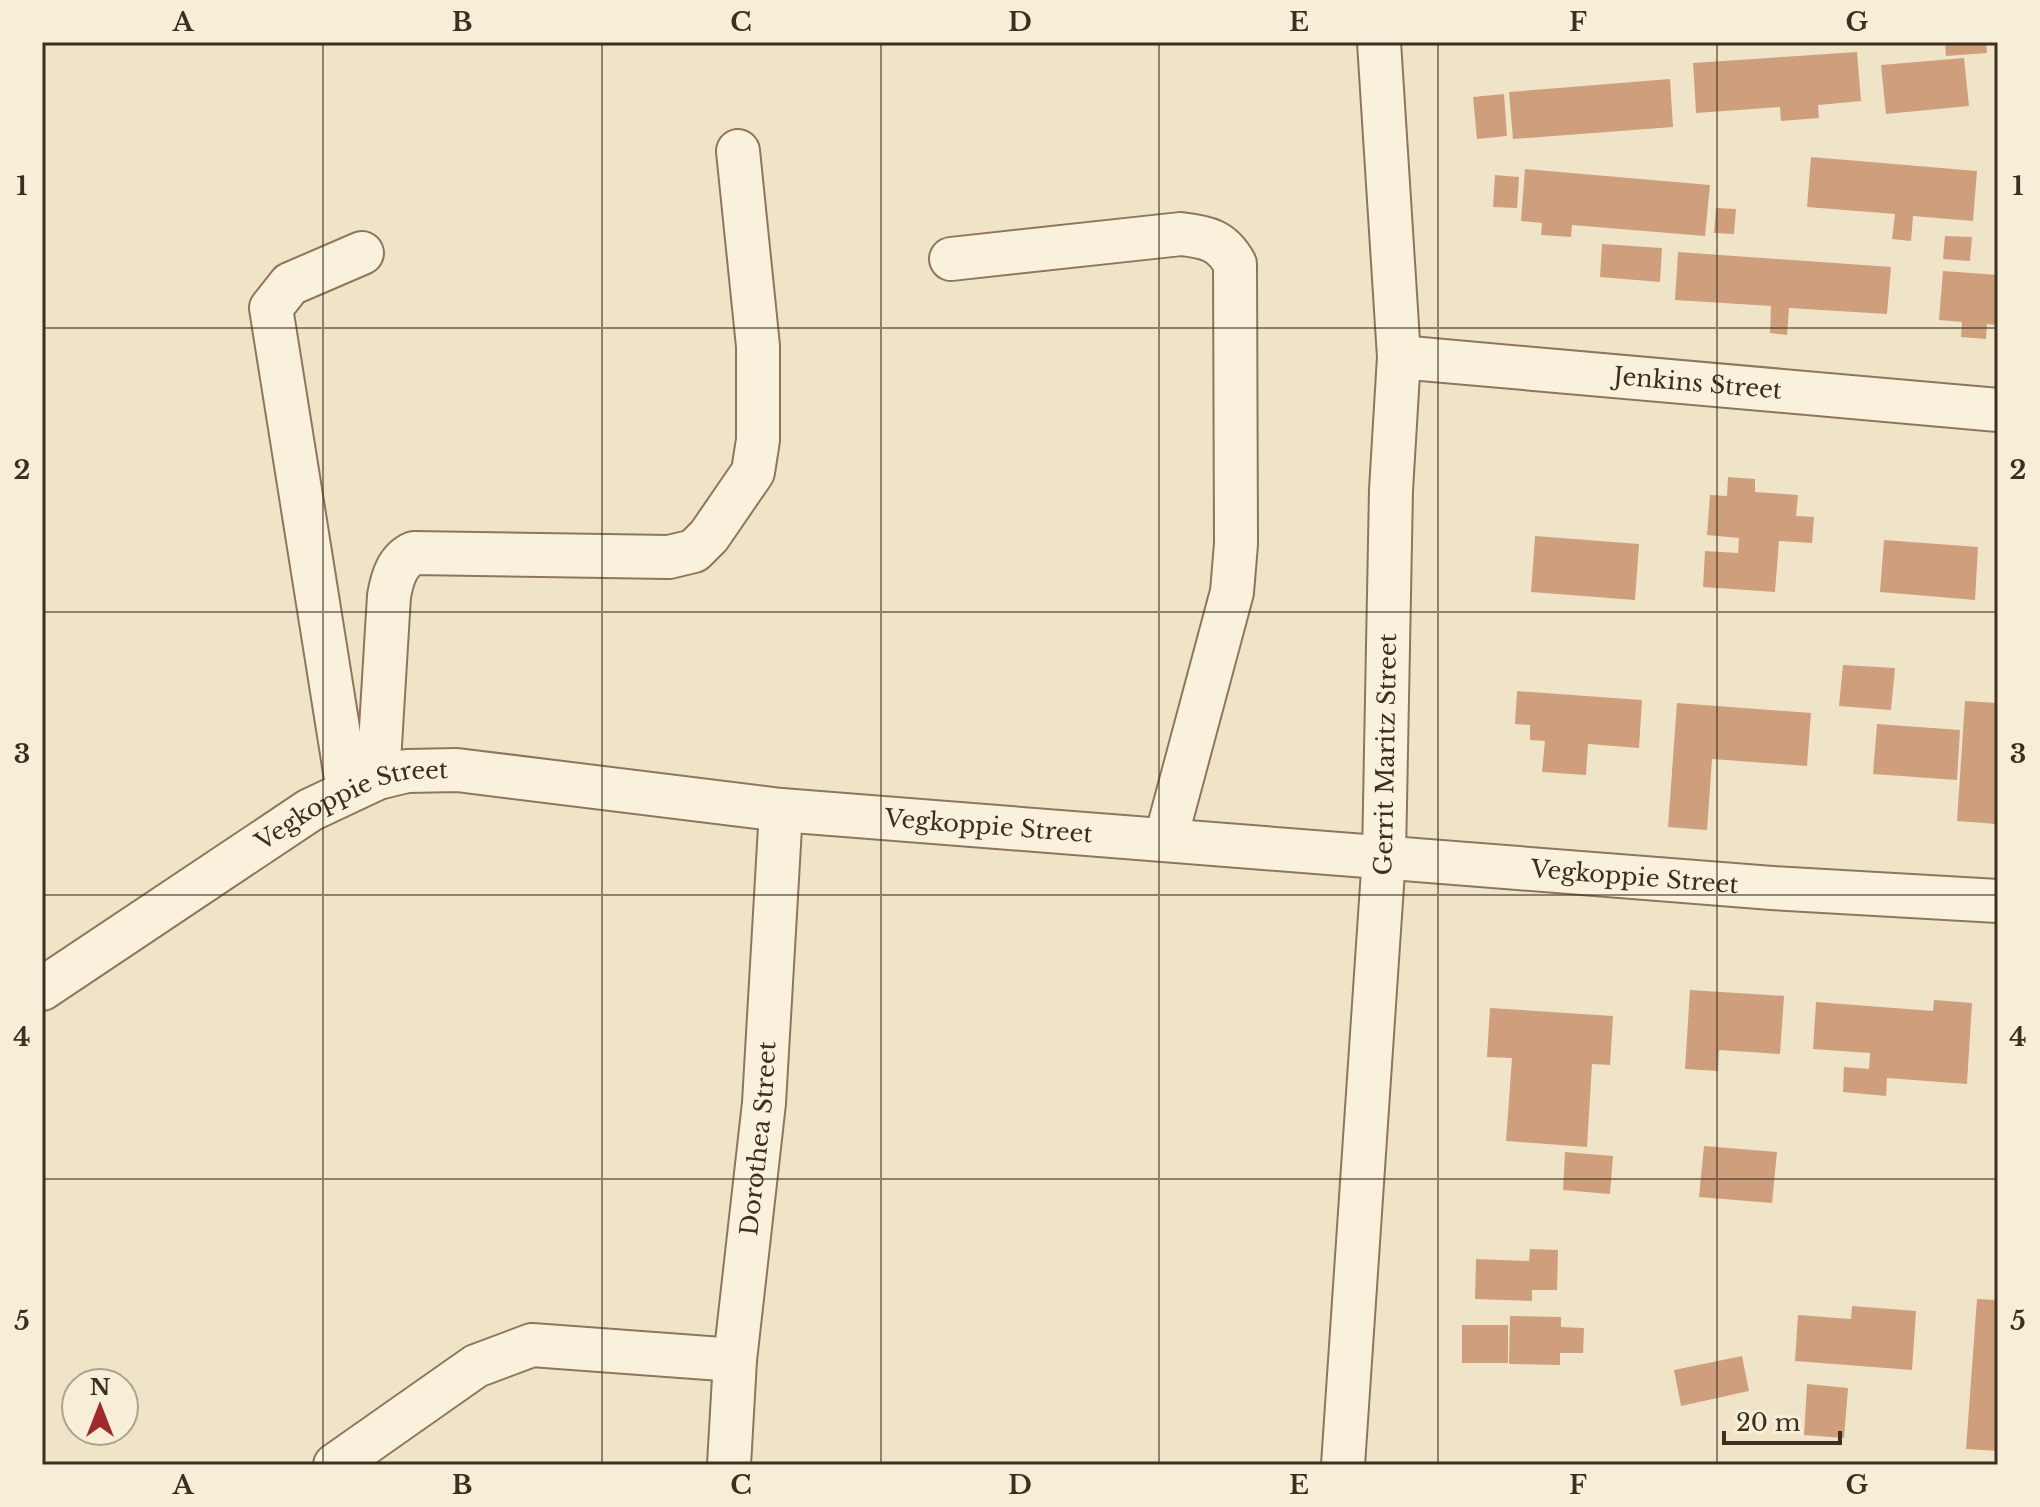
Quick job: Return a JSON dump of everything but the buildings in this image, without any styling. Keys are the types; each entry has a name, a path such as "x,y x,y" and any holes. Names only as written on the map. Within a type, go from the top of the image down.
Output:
{"street":[{"name":"Gerrit Maritz Street","path":"1343,1465 1384,856 1391,490 1399,357 1379,42"},
{"path":"363,784 389,596 396,571 406,556 414,553 506,552 685,555 709,536 753,472 758,440 758,346 738,151"},
{"path":"951,259 1181,234 1216,240 1227,249 1235,264 1236,544 1232,592 1166,838"},
{"path":"362,253 290,284 271,308 363,784"},
{"name":"Jenkins Street","path":"1399,357 1998,410"},
{"name":"Vegkoppie Street","path":"42,989 271,833 363,784 407,771 457,770 781,810 1772,888 1998,901"},
{"name":"Dorothea Street","path":"729,1465 735,1360 764,1103 781,810"},
{"path":"335,1465 476,1366 532,1345 735,1360"}]}
